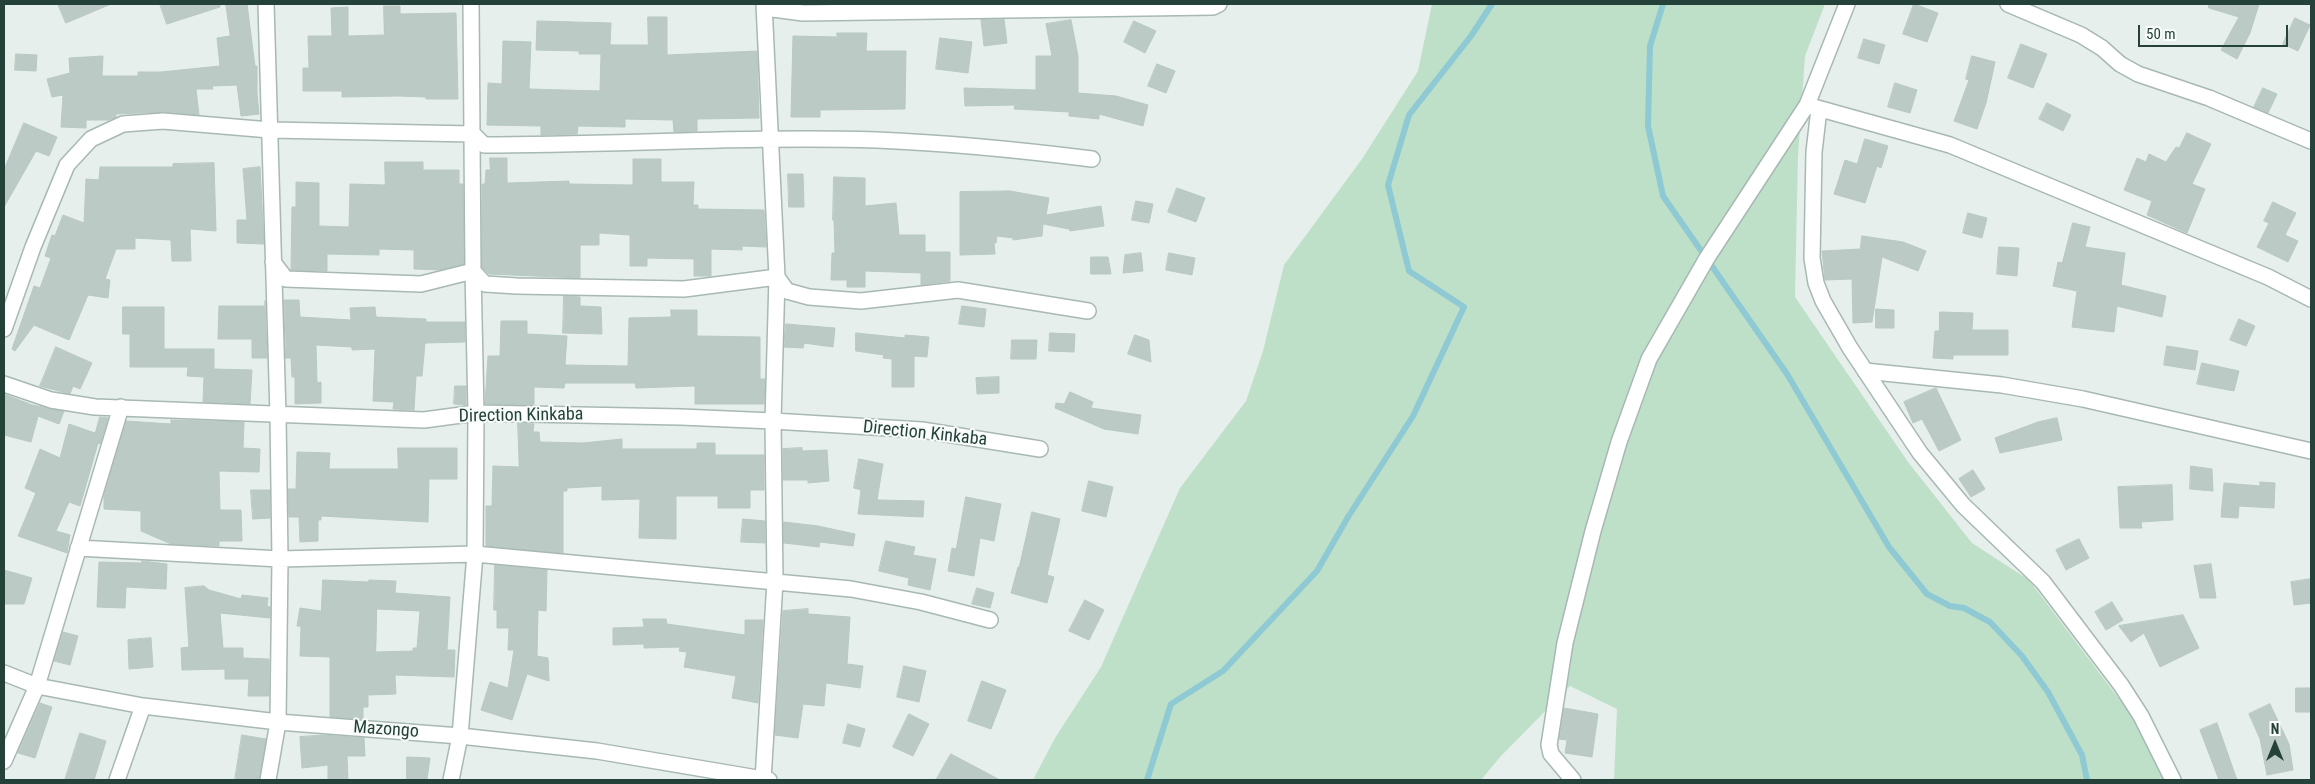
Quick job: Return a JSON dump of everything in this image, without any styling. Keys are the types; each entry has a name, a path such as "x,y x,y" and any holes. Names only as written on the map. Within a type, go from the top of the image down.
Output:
{"street":[{"path":"266,4 278,415 280,559 278,722 268,780"},
{"path":"451,780 460,736 474,554 476,413 472,271 473,134 471,4"},
{"path":"764,4 777,277 773,421 775,581 765,780"},
{"path":"770,4 773,9 803,14 1213,7 1219,4"},
{"path":"1573,780 1551,754 1549,746 1565,643 1593,531 1619,442 1649,360 1707,258 1813,107 1847,4"},
{"path":"2008,4 2081,35 2102,48 2120,64 2138,74 2209,98 2311,141"},
{"path":"1813,107 1950,145 2268,276 2311,298"},
{"path":"1813,107 1813,266 1823,301 1865,371 1920,453 1963,505 2043,582 2122,684 2141,716 2172,780"},
{"path":"4,329 33,247 67,165 91,139 123,124 163,121 270,130 473,134 484,145 876,140 993,147 1092,159"},
{"path":"273,262 286,278 421,284 472,271"},
{"path":"472,271 484,284 517,286 684,288 777,277"},
{"path":"777,277 787,291 810,296 861,300 958,290 1088,311"},
{"path":"1865,371 1993,384 2056,395 2311,452"},
{"name":"Direction Kinkaba","path":"4,384 51,400 95,407 424,420 476,413 773,421 922,430 1040,449"},
{"path":"4,761 37,686 120,408"},
{"path":"78,548 280,559 474,554 860,590 921,602 990,620"},
{"name":"Mazongo","path":"4,673 37,686 143,706 278,722 460,736 597,752 670,773 765,780"},
{"path":"117,780 143,706"}],"green space":[{"path":"1432,4 1825,4 1805,56 1798,156 1795,297 1908,462 1972,543 2029,580 2144,732 2168,780 1614,780 1617,709 1570,686 1500,757 1481,780 1033,780 1055,738 1101,667 1180,488 1246,401 1263,351 1284,265 1362,159 1418,71"}],"building":[{"path":"58,4 111,4 66,23"},
{"path":"160,4 220,4 220,7 167,24"},
{"path":"226,4 247,4 255,66 257,66 259,114 241,116 237,85 212,86 213,89 196,89 199,115 164,112 116,114 116,117 109,120 86,120 86,128 61,127 63,95 52,97 47,79 70,73 69,58 103,56 102,76 138,76 138,72 161,72 220,66 217,38 230,36"},
{"path":"1914,4 1938,13 1927,42 1903,34"},
{"path":"2209,4 2259,4 2250,33 2237,59 2221,50 2239,17 2209,8"},
{"path":"384,6 400,6 400,14 456,13 458,99 426,99 426,97 399,96 342,97 342,91 303,91 303,68 309,68 308,36 332,36 331,8 348,7 348,36 384,35"},
{"path":"648,17 667,17 667,55 757,51 759,118 697,119 697,131 674,132 673,120 625,119 625,127 578,126 577,134 541,135 541,126 487,125 488,83 502,84 503,41 531,42 529,89 600,91 601,54 579,54 579,51 536,50 537,21 611,23 610,45 648,45"},
{"path":"2295,18 2310,25 2298,51 2283,44"},
{"path":"1004,19 1007,43 984,46 981,20"},
{"path":"1071,20 1078,56 1078,93 1116,96 1148,105 1143,126 1099,114 1099,119 1069,116 1069,112 1014,109 1015,105 965,106 964,88 1036,90 1036,56 1052,56 1046,24"},
{"path":"1134,21 1156,31 1145,53 1124,42"},
{"path":"837,33 867,33 866,51 906,51 905,109 820,110 820,117 791,117 793,36 837,37"},
{"path":"940,38 972,42 968,73 936,69"},
{"path":"1864,39 1885,45 1879,64 1858,58"},
{"path":"2021,44 2047,54 2033,88 2008,78"},
{"path":"16,54 37,55 36,71 15,70"},
{"path":"1972,56 1995,62 1986,103 1977,129 1954,121 1969,80 1966,79"},
{"path":"1157,64 1175,71 1166,93 1148,86"},
{"path":"1895,83 1917,90 1910,113 1888,107"},
{"path":"2263,88 2277,94 2268,113 2254,107"},
{"path":"2047,103 2071,115 2063,131 2039,119"},
{"path":"24,123 57,137 49,156 36,151 4,207 4,170"},
{"path":"2187,133 2211,144 2192,184 2205,189 2187,233 2147,215 2152,201 2124,190 2137,158 2146,162 2149,154 2166,162 2176,147 2179,148"},
{"path":"1865,139 1888,146 1881,168 1877,166 1865,203 1834,194 1845,160 1857,164"},
{"path":"490,158 507,158 507,183 569,181 569,184 633,185 633,159 661,159 661,182 694,182 693,205 698,205 698,209 764,210 766,247 742,246 742,250 711,249 711,276 694,276 694,259 647,258 647,266 630,266 630,235 599,233 599,245 580,245 580,278 489,274 482,267 482,184 485,184 486,170 490,170"},
{"path":"385,162 423,162 423,170 459,170 459,184 463,184 464,264 439,270 414,269 414,250 379,249 379,255 327,254 327,271 291,270 292,207 296,207 296,182 319,183 319,226 349,227 350,184 385,185"},
{"path":"214,163 216,231 190,229 191,261 172,261 171,240 135,238 135,249 116,249 105,279 110,280 108,298 88,295 69,340 34,325 15,351 12,349 34,286 40,288 51,258 45,256 52,235 55,236 63,215 84,223 86,179 99,180 100,167 173,167 173,164"},
{"path":"260,167 264,244 237,243 237,220 247,220 243,169"},
{"path":"788,174 803,174 804,207 789,207"},
{"path":"834,177 865,178 865,206 896,203 899,235 925,235 925,252 950,252 950,281 921,285 921,273 865,271 865,287 847,287 847,280 831,280 832,253 835,253 833,220"},
{"path":"1177,188 1205,198 1196,222 1168,212"},
{"path":"1010,191 1049,198 1046,215 1101,206 1104,226 1070,231 1069,229 1043,224 1042,236 1013,240 1013,238 997,236 996,243 994,243 995,254 960,255 960,192"},
{"path":"1136,201 1153,204 1149,223 1132,220"},
{"path":"2273,202 2296,213 2285,235 2298,241 2288,262 2257,247 2269,223 2264,221"},
{"path":"1968,213 1987,218 1982,238 1963,233"},
{"path":"2073,223 2090,227 2085,247 2125,253 2121,285 2166,296 2162,317 2117,306 2114,332 2072,327 2077,291 2053,286 2058,262 2062,263"},
{"path":"1862,236 1903,242 1926,251 1918,271 1882,257 1872,322 1853,323 1852,279 1825,280 1822,251 1860,249"},
{"path":"1999,247 2019,248 2017,276 1997,274"},
{"path":"1141,253 1143,271 1123,273 1125,255"},
{"path":"1169,253 1195,258 1192,275 1166,270"},
{"path":"1091,257 1108,257 1111,274 1091,274"},
{"path":"564,296 580,297 580,306 601,307 602,334 563,333"},
{"path":"284,300 299,300 300,317 351,320 350,308 375,307 376,317 426,319 426,322 465,322 465,342 425,343 422,376 416,376 414,410 393,409 394,402 373,401 375,349 352,350 352,347 316,345 317,383 321,382 321,403 295,404 295,377 292,377 291,358 286,358"},
{"path":"265,301 267,358 252,358 252,339 218,339 219,306 265,306"},
{"path":"962,306 986,309 984,327 959,324"},
{"path":"123,307 164,307 164,349 214,349 214,369 252,370 250,404 203,402 204,377 187,376 188,367 130,367 130,334 123,334"},
{"path":"1876,309 1894,310 1894,328 1876,328"},
{"path":"671,310 697,310 697,336 760,337 760,379 765,379 764,404 695,404 695,386 636,388 635,383 565,383 564,388 534,387 534,405 485,404 488,356 500,356 501,321 527,321 527,334 567,336 565,365 628,366 629,318 671,317"},
{"path":"1940,312 1973,313 1972,330 2008,330 2008,355 1953,355 1953,359 1933,358 1935,331 1939,331"},
{"path":"2239,319 2255,326 2246,346 2230,340"},
{"path":"786,324 835,328 833,347 804,343 803,348 784,347"},
{"path":"856,333 905,338 905,335 929,337 927,357 914,356 914,387 892,387 892,359 883,358 884,355 856,351"},
{"path":"1050,333 1075,334 1074,352 1049,351"},
{"path":"1135,335 1149,340 1151,362 1128,354"},
{"path":"1012,340 1037,340 1036,359 1011,359"},
{"path":"2167,346 2198,351 2195,370 2164,365"},
{"path":"56,347 92,363 80,389 73,386 70,394 40,386"},
{"path":"2202,363 2239,371 2234,391 2197,384"},
{"path":"999,377 999,393 977,394 976,378"},
{"path":"455,386 466,386 466,405 454,404"},
{"path":"1936,388 1961,440 1939,451 1922,419 1913,423 1904,402"},
{"path":"1070,392 1093,402 1091,408 1141,415 1138,434 1104,429 1055,408 1056,403 1064,404"},
{"path":"4,394 32,405 64,411 59,424 38,416 31,442 4,435"},
{"path":"100,417 108,418 100,444 98,443 80,506 69,502 56,531 70,535 67,553 18,536 36,493 25,488 40,449 60,458 69,424 95,433"},
{"path":"2057,418 2062,440 2000,453 1995,438 2038,422"},
{"path":"171,420 244,422 243,448 260,449 259,472 219,471 220,510 241,510 242,541 219,541 219,546 171,544 141,531 141,511 104,509 104,496 126,421 171,424"},
{"path":"518,423 534,424 533,432 539,432 540,442 583,443 622,439 622,449 697,449 697,443 715,443 715,455 764,455 764,490 750,490 750,508 718,508 718,496 676,496 676,539 639,538 640,499 602,500 602,486 567,488 567,491 563,491 563,553 486,546 486,506 492,506 493,466 519,467"},
{"path":"398,448 457,448 457,479 429,479 428,522 321,516 321,520 318,520 318,541 300,542 299,517 289,517 288,489 296,489 297,452 330,453 329,469 398,469"},
{"path":"802,448 802,451 827,450 829,481 808,483 808,480 783,480 783,449"},
{"path":"859,459 883,464 877,500 924,501 923,517 858,514 861,490 854,488"},
{"path":"2191,466 2212,469 2213,491 2190,489"},
{"path":"1973,470 1985,489 1971,497 1959,479"},
{"path":"1089,481 1113,487 1106,517 1082,511"},
{"path":"2260,482 2275,483 2274,508 2239,506 2238,518 2221,517 2224,483 2260,486"},
{"path":"2172,485 2173,520 2141,522 2142,528 2120,528 2118,487"},
{"path":"251,490 270,490 270,518 253,519"},
{"path":"966,497 1001,504 994,541 980,538 974,576 948,571 952,548 956,549"},
{"path":"1032,512 1060,519 1047,575 1054,577 1047,603 1011,593"},
{"path":"743,519 765,521 765,543 741,542"},
{"path":"784,522 818,526 855,534 853,546 820,542 819,547 784,543"},
{"path":"2079,539 2089,558 2066,570 2056,550"},
{"path":"886,541 915,547 913,555 936,559 930,590 908,585 909,578 879,571"},
{"path":"142,561 167,564 166,589 126,587 125,608 97,607 99,562 142,563"},
{"path":"2211,564 2216,598 2200,598 2194,566"},
{"path":"495,565 547,570 546,611 538,610 537,656 548,658 549,681 527,674 512,720 481,710 490,682 508,688 514,650 508,650 509,628 497,628 497,610 494,610"},
{"path":"4,570 32,578 24,604 4,604"},
{"path":"2311,579 2311,603 2294,605 2291,582"},
{"path":"323,580 396,581 395,593 450,597 447,650 455,650 454,677 395,675 396,694 368,695 368,707 363,707 363,719 330,717 330,657 300,656 301,626 297,626 300,608 321,611","holes":["377,609 420,611 417,648 413,648 413,651 376,652"]},
{"path":"204,586 209,590 241,599 242,595 268,598 267,606 270,607 270,618 220,613 223,648 243,648 243,658 269,659 269,696 248,696 249,679 225,679 225,669 182,670 181,648 189,647 185,588"},
{"path":"977,588 994,593 990,608 972,604"},
{"path":"1085,600 1104,610 1089,640 1069,631"},
{"path":"2112,602 2123,620 2106,630 2095,612"},
{"path":"808,609 808,614 850,617 847,664 863,666 860,688 826,683 824,706 803,704 798,738 775,735 783,611"},
{"path":"2183,615 2199,648 2160,667 2144,633 2131,642 2119,626"},
{"path":"643,619 666,619 667,624 745,635 745,620 763,620 758,703 732,698 736,676 684,667 687,652 679,651 680,647 644,648 644,644 613,645 613,628 644,627"},
{"path":"63,632 78,636 70,665 54,661"},
{"path":"151,638 153,667 129,669 128,640"},
{"path":"904,666 926,671 919,702 897,697"},
{"path":"982,681 1006,690 991,729 968,721"},
{"path":"2296,688 2311,688 2311,712 2296,712"},
{"path":"40,703 52,707 35,758 18,753"},
{"path":"2270,704 2289,744 2293,770 2267,775 2260,739 2249,714"},
{"path":"1564,708 1598,714 1592,757 1565,753 1567,740 1559,739"},
{"path":"909,714 929,724 913,756 893,747"},
{"path":"2217,723 2237,780 2219,780 2200,730"},
{"path":"848,724 865,729 860,747 843,743"},
{"path":"80,733 106,741 94,780 65,780"},
{"path":"242,735 266,739 259,780 235,780"},
{"path":"324,735 364,738 365,756 347,756 348,780 328,780 328,765 302,768 300,737"},
{"path":"951,754 1000,780 936,780"},
{"path":"407,757 430,758 427,779 407,780"}],"waterway":[{"path":"1147,780 1171,704 1223,671 1317,571 1348,517 1413,416 1464,307 1409,271 1388,185 1409,115 1471,36 1492,4"},
{"path":"1663,4 1650,46 1648,126 1663,196 1787,374 1889,547 1927,594 1950,606 1964,608 1990,622 2022,656 2048,692 2082,755 2087,780"}]}
